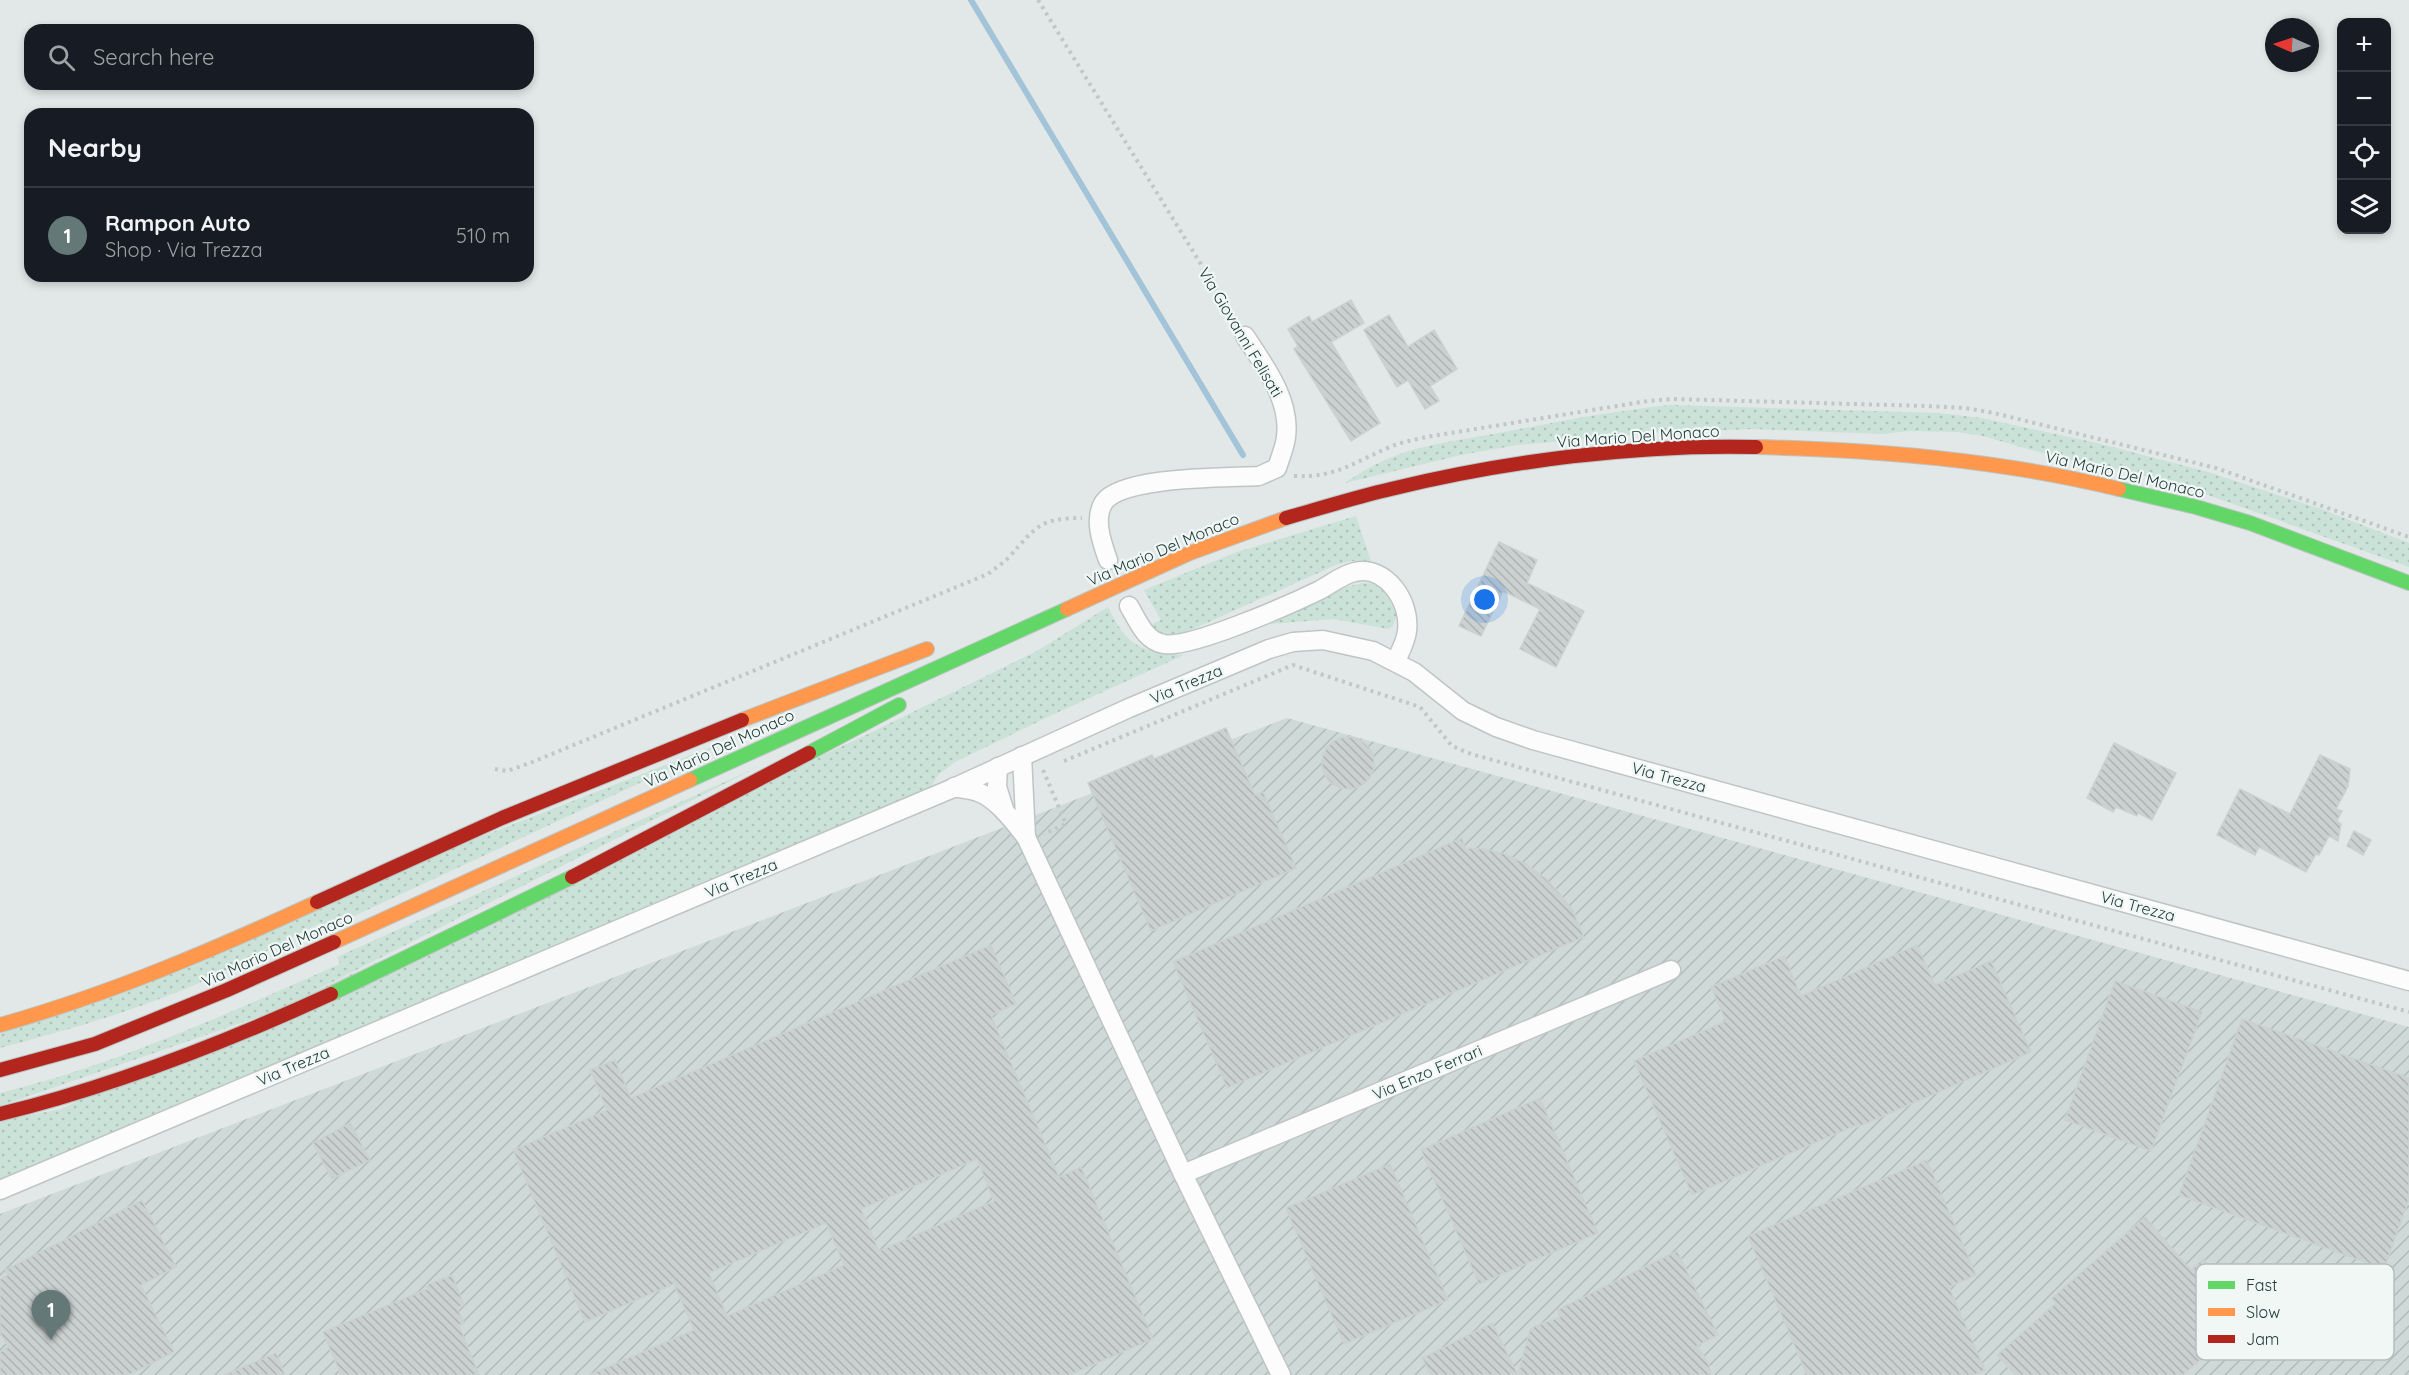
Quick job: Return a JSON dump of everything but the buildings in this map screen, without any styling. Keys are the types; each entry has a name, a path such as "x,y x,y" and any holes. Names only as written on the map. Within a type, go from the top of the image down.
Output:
{"highway":[{"name":"Via Mario Del Monaco","path":"0,1070 95,1044 130,1031 327,945 1190,553 1279,520 1347,501 1454,476 1519,464 1616,451 1698,446 1776,445 1859,448 1942,457 2059,474 2199,507 2297,540 2409,583"},
{"path":"977,636 1030,624"},
{"path":"946,679 1030,624"},
{"path":"0,1025 87,999 152,975 514,812 653,755 945,643"},
{"path":"0,1114 85,1093 173,1063 295,1012 533,897 908,700"}],"street":[{"name":"Via Giovanni Felisati","path":"1099,519 1103,503 1115,492 1139,484 1259,476 1277,468 1286,437 1284,405 1263,362 1245,336"},
{"path":"1099,519 1101,541 1108,560"},
{"path":"1129,606 1145,635 1161,644 1176,646 1198,640 1317,591 1354,572 1372,572 1382,576 1398,593 1406,613 1407,632 1396,661"},
{"name":"Via Trezza","path":"0,1190 954,787 1186,683 1260,652 1293,642 1323,640 1342,642 1373,651 1414,672 1463,711 1496,727 1533,740 2409,981"},
{"path":"1022,756 1027,839"},
{"path":"998,767 1012,778 1023,792"},
{"path":"998,767 997,787 1005,813"},
{"path":"954,787 977,791 987,797 1005,813 1027,839 1279,1375"},
{"name":"Via Enzo Ferrari","path":"1183,1174 1671,970"}],"path":[{"name":"Via Giovanni Felisati","path":"1038,0 1245,336"},
{"path":"495,769 507,771 530,763 988,574 1009,558 1023,538 1039,525 1060,518 1099,519"},
{"path":"1027,839 1066,824 1043,770 1293,664 1420,706 1452,746 1471,754 2409,1012"}],"shaded area":[{"path":"1287,718 2409,1027 2409,1375 0,1375 0,1214"}],"green space":[{"path":"1670,405 1939,413 1981,418 2097,443 2208,472 2321,509 2409,543 2409,567 2211,496 2133,472 2056,457 1983,436 1957,432 1909,431 1883,434 1754,429 1663,432 1517,445 1461,455 1345,483 1383,461 1419,448 1584,417"},
{"path":"1356,516 1371,561 1338,564 1182,634 1163,634 1146,627 1161,620 1144,590 1237,552"},
{"path":"1362,583 1380,584 1391,596 1398,612 1393,626 1388,629 1334,619 1269,624 1346,587"},
{"path":"1108,607 1122,631 1137,645 1157,652 1184,655 955,762 938,775 931,788 0,1182 0,1121 61,1109 866,735 1035,652"},
{"path":"745,734 324,930 320,923 226,971 171,995 114,1015 0,1048 0,1034 437,854"},
{"path":"760,766 273,1012 0,1106 0,1093 88,1068 256,1001 340,964 337,957"}],"waterway":[{"path":"971,0 1243,455"}],"traffic: fast":[{"path":"2119,489 2196,507 2250,523 2409,583"},
{"path":"690,780 1067,609"},
{"path":"809,753 899,705"},
{"path":"331,994 572,877"}],"traffic: slow":[{"path":"1756,447 1939,458 2029,471 2119,489"},
{"path":"1067,609 1190,553 1286,518"},
{"path":"742,720 927,649"},
{"path":"334,942 690,780"},
{"path":"0,1025 41,1013 161,970 317,902"}],"traffic: jam":[{"path":"1286,518 1391,489 1525,463 1572,456 1665,448 1756,447"},
{"path":"317,902 502,818 742,720"},
{"path":"572,877 809,753"},
{"path":"0,1070 95,1044 227,990 334,942"},
{"path":"0,1114 127,1077 210,1046 331,994"}],"place":[{"name":"Rampon Auto","path":"51,1340"}]}
